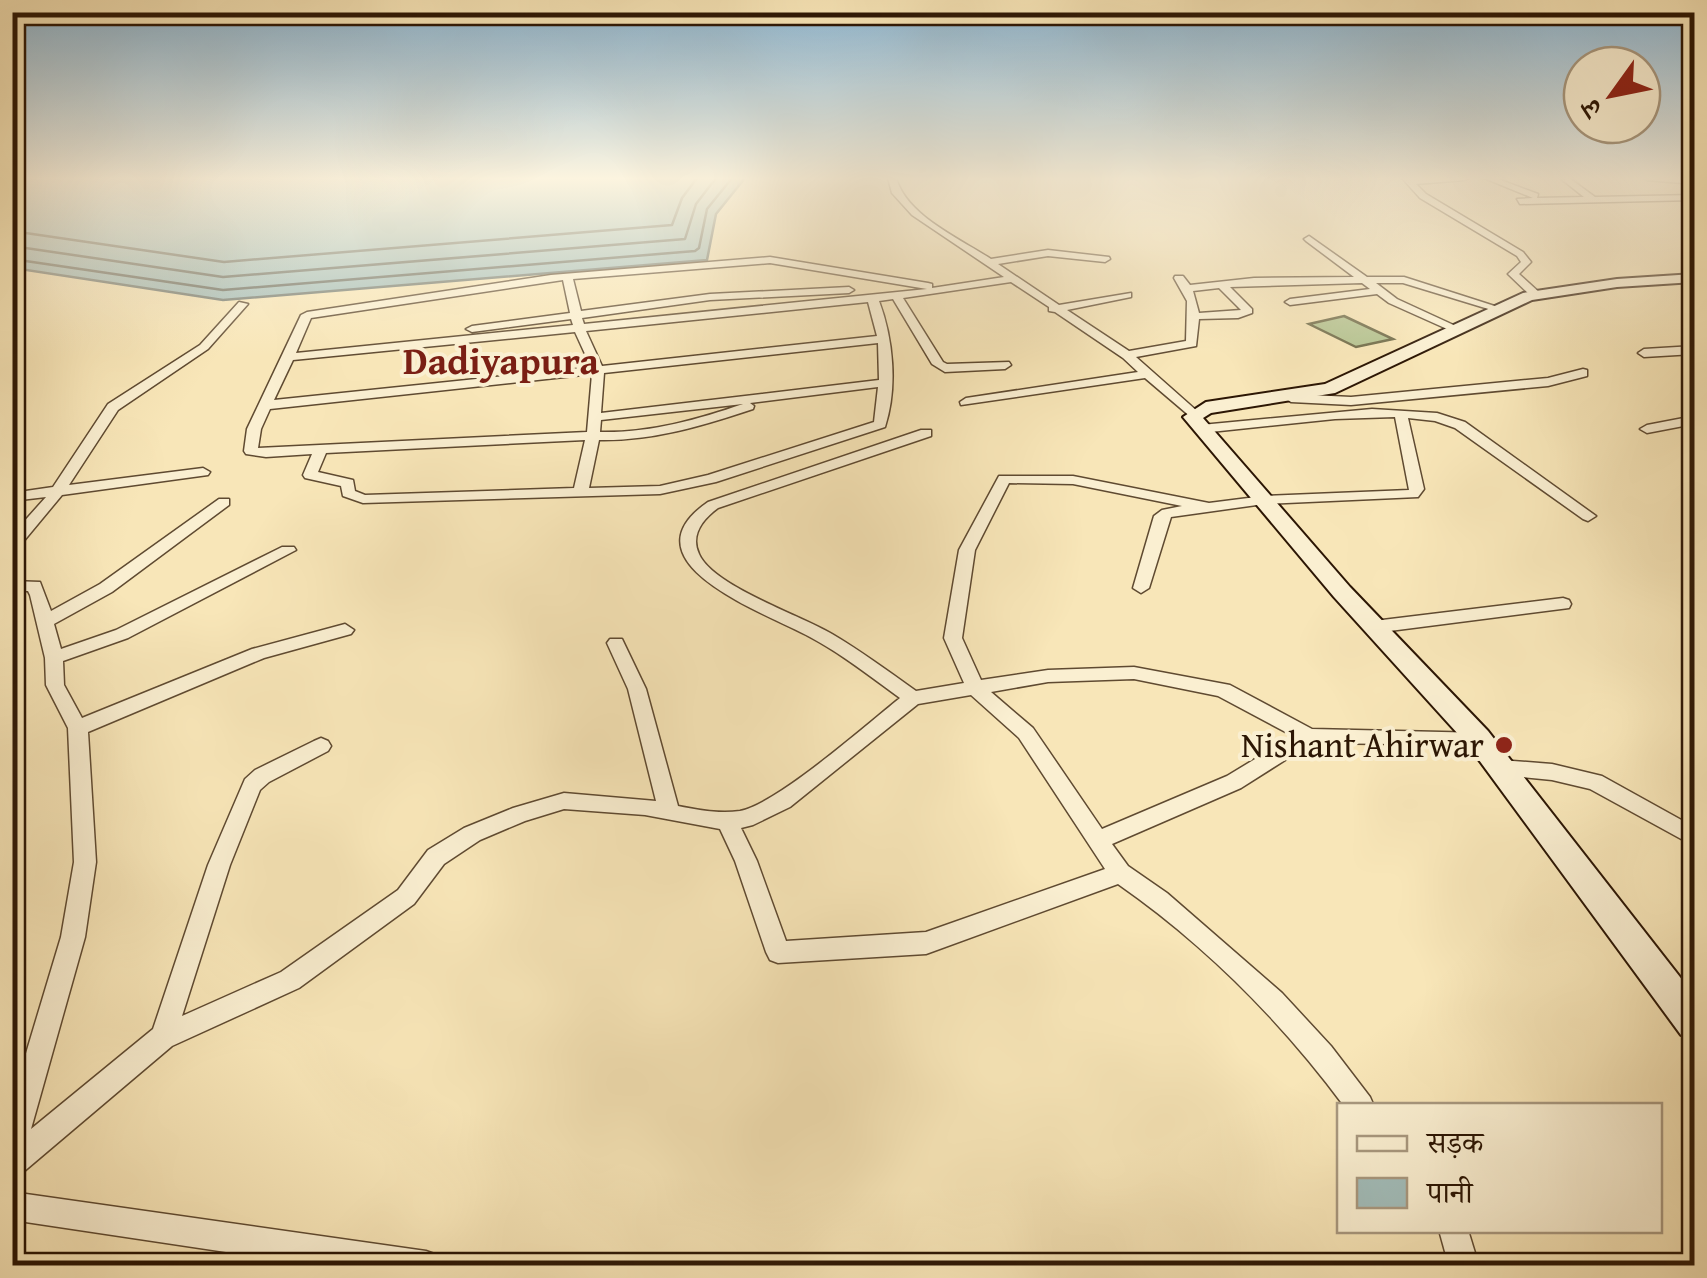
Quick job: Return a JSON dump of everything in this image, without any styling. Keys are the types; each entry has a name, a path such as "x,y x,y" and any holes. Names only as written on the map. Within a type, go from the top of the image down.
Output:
{"main road":[{"path":"1694,278 1536,294 1328,389 1291,398 1206,408 1196,422 1374,628 1478,738 1694,1023"}],"street":[{"path":"952,238 1127,356 1196,422 1438,415 1460,424 1588,516"},
{"path":"1309,238 1380,291 1456,330"},
{"path":"1493,238 1520,254 1526,262 1513,274 1536,294"},
{"path":"988,263 1048,253 1106,258"},
{"path":"780,394 683,428 642,437 322,448 266,454 250,451 249,443 307,315 567,277 781,259 943,290"},
{"path":"567,277 580,328 598,369 597,417 580,494"},
{"path":"288,357 1012,280"},
{"path":"1127,356 1189,346 1196,316 1184,283 1412,280 1499,309"},
{"path":"1196,316 1238,315 1248,311 1222,284"},
{"path":"388,346 576,312 798,290 846,289 896,295"},
{"path":"1290,302 1380,291"},
{"path":"1053,309 1127,294"},
{"path":"896,295 938,364 954,370 1004,365"},
{"path":"322,448 310,475 342,479 348,483 348,493 353,498 580,494 685,486 880,424 885,339 872,297"},
{"path":"12,545 57,491 121,399 195,354 243,304"},
{"path":"267,405 885,339"},
{"path":"1644,353 1694,350"},
{"path":"1291,398 1351,401 1548,382 1583,372"},
{"path":"966,402 1148,374"},
{"path":"597,417 884,383"},
{"path":"1141,588 1162,516 1264,500 1413,494 1418,489 1401,414"},
{"path":"1646,429 1694,420"},
{"path":"913,698 821,635 710,576 694,561 688,536 697,516 713,505 926,434"},
{"path":"12,496 203,472"},
{"path":"1207,507 1073,480 1004,478 967,550 953,638 975,688 1026,734 1120,874 1158,900 1273,1001 1358,1103"},
{"path":"45,622 106,588 224,502"},
{"path":"54,658 122,634 288,550"},
{"path":"12,586 34,586 54,658 55,685 78,728 85,862 82,898 12,1148"},
{"path":"1374,628 1563,604"},
{"path":"78,728 258,653 345,630"},
{"path":"616,643 638,690 670,813"},
{"path":"12,1163 163,1037 290,980 406,897 436,857 472,834 520,814 564,802 591,801 727,822 763,813 783,802 913,698 1048,676 1134,673 1223,690 1309,736 1478,738"},
{"path":"1098,840 1234,782 1309,736"},
{"path":"163,1037 219,865 252,786 262,776 321,746"},
{"path":"1500,768 1578,776 1694,838"},
{"path":"1666,820 1694,823"},
{"path":"727,822 746,861 778,952 926,943 1120,874"},
{"path":"12,1206 426,1266"},
{"path":"1453,1233 1464,1266"}],"green space":[{"path":"1344,316 1393,339 1356,347 1309,324"}],"water":[{"path":"13,238 711,238 707,260 223,300 13,268"}],"place":[{"name":"Nishant Ahirwar","path":"1504,745"}],"district":[{"name":"Dadiyapura","path":"501,361"}]}
